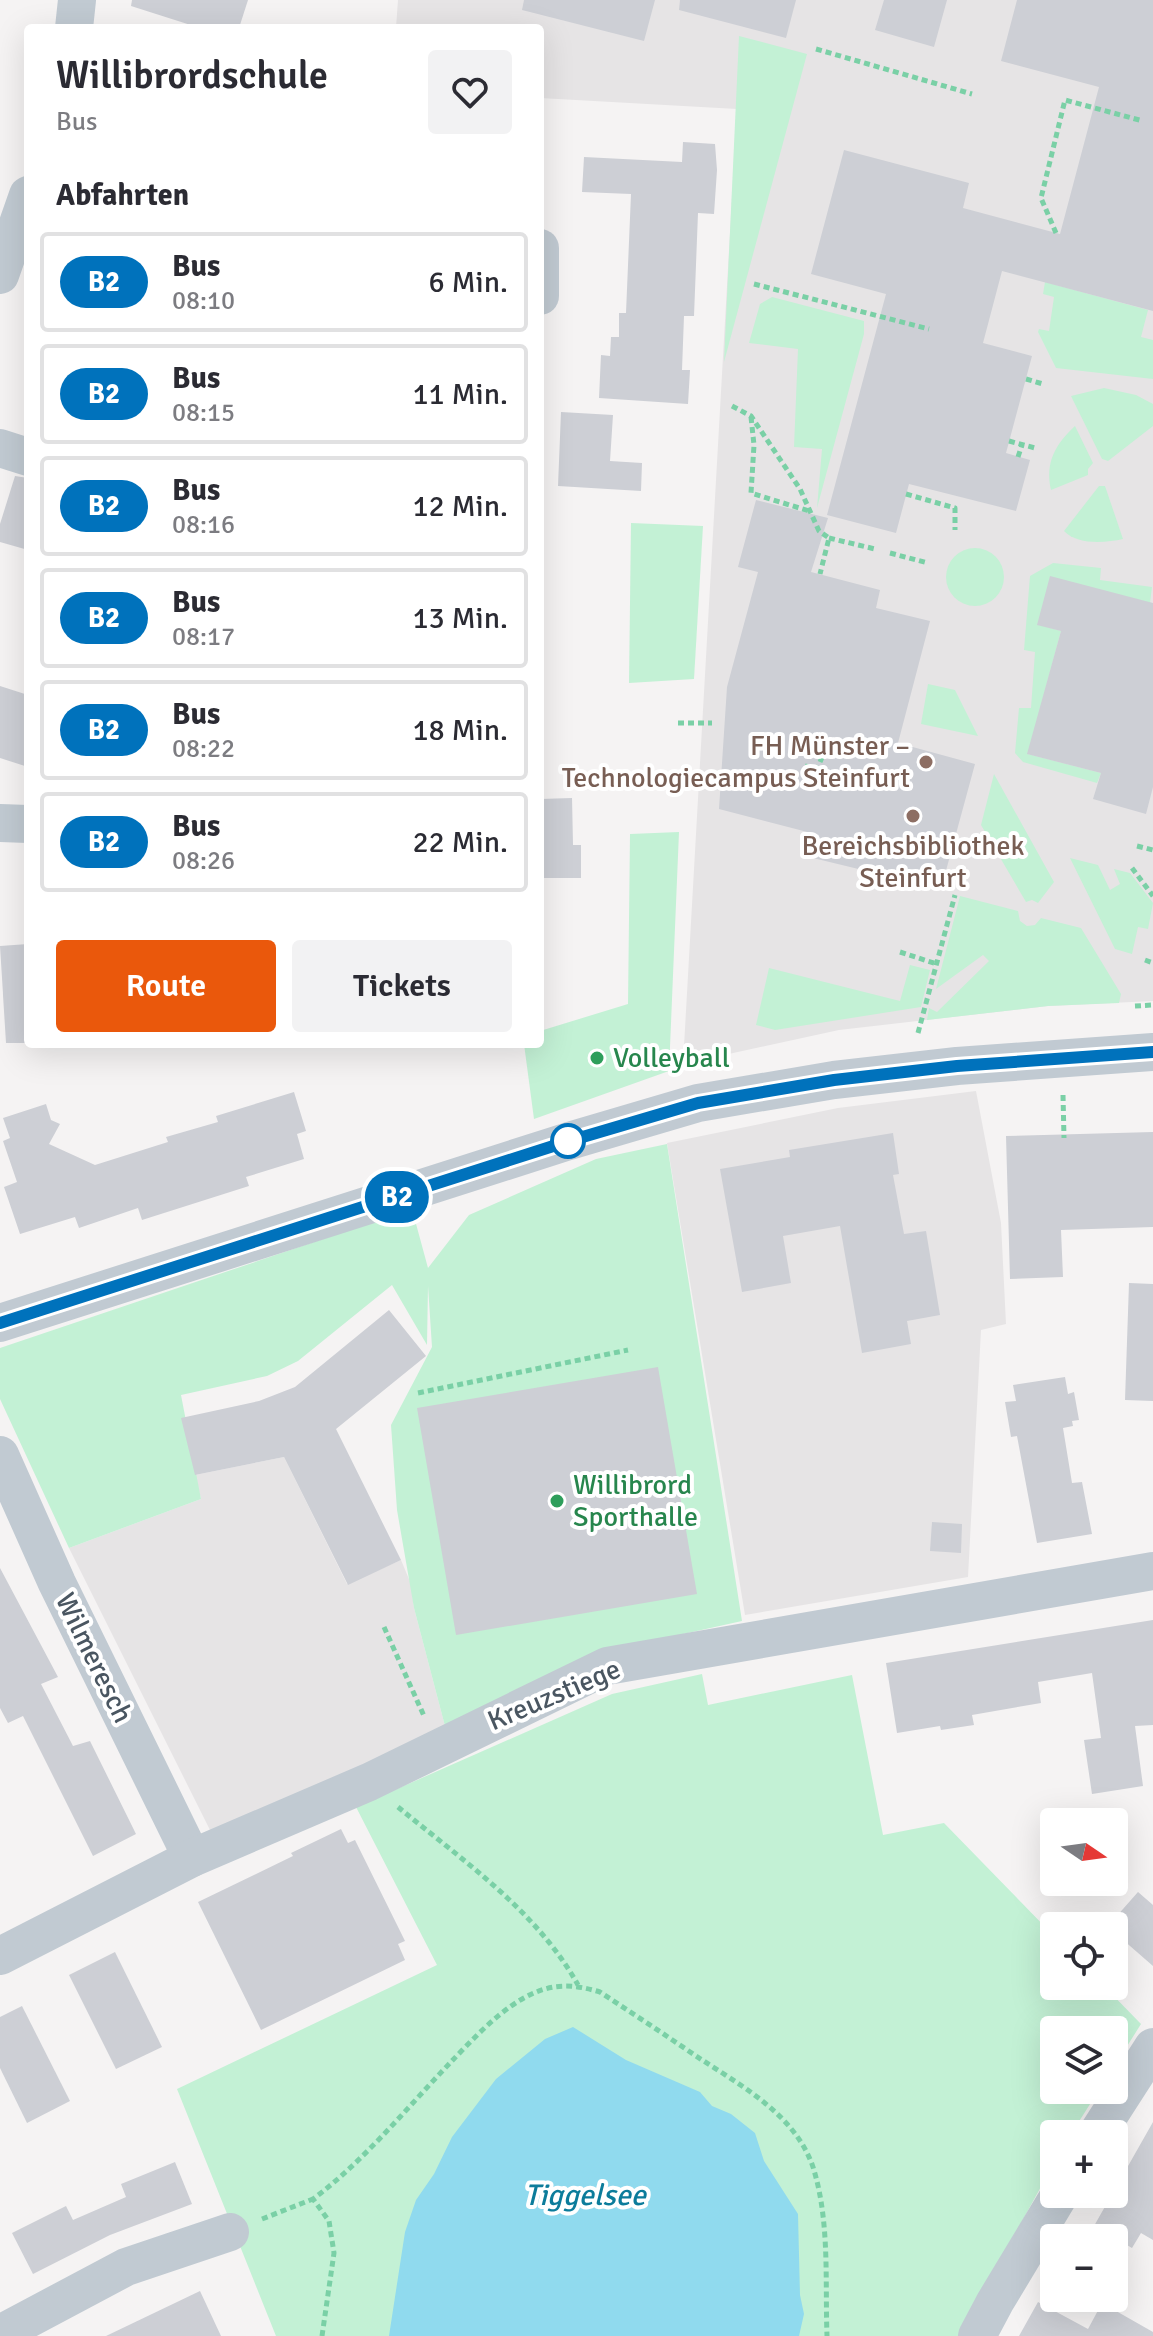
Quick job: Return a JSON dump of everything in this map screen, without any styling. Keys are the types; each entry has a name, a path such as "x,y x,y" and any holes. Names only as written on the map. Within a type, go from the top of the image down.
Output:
{"street":[{"path":"74,24 77,0"},
{"path":"0,275 24,206"},
{"path":"0,448 24,456"},
{"path":"0,823 24,824"},
{"path":"0,1323 662,1112 731,1097 907,1072 1153,1052"},
{"name":"Wilmeresch","path":"0,1455 57,1583 192,1858"},
{"name":"Kreuzstiege","path":"0,1956 192,1858 369,1782 607,1666 1153,1571"},
{"path":"1106,2120 1153,2047"},
{"path":"977,2336 1052,2208"},
{"path":"0,2334 126,2267 230,2232"}],"path":[{"path":"816,49 972,94"},
{"path":"1056,233 1041,198 1065,100 1143,121"},
{"path":"754,284 929,329"},
{"path":"1026,379 1043,384"},
{"path":"732,406 751,416 800,489 819,531 829,538 875,549"},
{"path":"751,416 754,445 751,493 809,511"},
{"path":"1009,441 1035,448"},
{"path":"1018,457 1022,445"},
{"path":"906,494 955,508 955,530"},
{"path":"820,574 829,538"},
{"path":"890,553 928,563"},
{"path":"678,723 712,723"},
{"path":"805,766 817,769 823,755"},
{"path":"1137,846 1153,850"},
{"path":"1132,868 1153,896"},
{"path":"907,1072 955,895"},
{"path":"900,952 937,965"},
{"path":"1145,960 1153,963"},
{"path":"1135,1006 1153,1005"},
{"path":"418,1393 628,1350"},
{"path":"384,1627 438,1746"},
{"path":"369,1782 511,1902 562,1957 578,1985"},
{"path":"230,2232 313,2199 342,2177 481,2030 532,1993 556,1986 578,1985 600,1992 762,2100 797,2136 812,2165 821,2199 825,2235 827,2336"},
{"path":"313,2199 329,2221 334,2253 322,2336"}],"shaded area":[{"name":"FH Münster – Technologiecampus Steinfurt","path":"398,0 1153,0 1153,1001 1048,1006 839,1030 683,1064 737,109 544,98 544,24 396,24"},
{"path":"976,1091 1001,1223 1006,1324 981,1330 968,1577 745,1615 667,1143 838,1108"},
{"path":"284,1457 347,1584 401,1560 411,1584 414,1608 446,1730 213,1836 69,1548 201,1499 195,1475"}],"green space":[{"path":"739,36 807,54 724,362"},
{"path":"1045,282 1148,310 1141,337 1153,340 1153,379 1056,368 1038,332 1039,329 1049,331 1054,297 1043,294"},
{"path":"772,297 864,321 864,334 817,508 822,449 794,447 798,349 749,343 760,304"},
{"path":"1104,388 1136,395 1153,404 1153,426 1108,461 1102,459 1071,396"},
{"path":"1075,426 1093,463 1088,475 1051,490 1049,471 1053,455"},
{"path":"1099,486 1105,486 1123,539 1084,541 1064,531"},
{"path":"631,523 703,526 694,679 629,683"},
{"path":"975,548 996,556 1004,577 996,598 975,606 954,598 946,577 954,556"},
{"path":"1053,563 1101,568 1100,580 1152,587 1150,603 1037,624 1061,631 1028,754 1101,773 1097,783 1023,762 1015,753 1019,708 1031,708 1035,652 1024,650 1030,576"},
{"path":"928,684 955,690 978,736 921,724"},
{"path":"994,774 1054,882 1038,903 1032,900 1026,902 981,825"},
{"path":"679,832 669,1071 534,1119 525,1048 544,1048 544,1030 628,1004 630,834"},
{"path":"1070,858 1098,865 1110,890 1120,884 1114,869 1130,873 1153,903 1148,929 1138,927 1132,954 1115,949"},
{"path":"960,896 1018,911 1020,921 1027,926 1035,925 1041,918 1081,928 1121,994 1119,1003 1048,1006 927,1020 929,1008 937,1012 989,961 983,955 936,989"},
{"path":"910,965 930,970 921,1007 775,1030 756,1025 769,968 900,1001"},
{"path":"667,1144 742,1621 602,1652 446,1730 414,1608 397,1510 391,1425 432,1347 428,1286 427,1345 392,1285 298,1361 267,1376 181,1395 201,1499 69,1548 0,1399 0,1348 412,1209 428,1268 469,1215 596,1159"},
{"path":"702,1674 708,1705 852,1675 883,1835 944,1823 1040,1922 1040,2000 1118,2000 1141,2024 1128,2045 1128,2016 1040,2016 1040,2104 1090,2104 1080,2120 1040,2120 1040,2188 959,2336 276,2336 177,2089 437,1965 356,1807 612,1694"}],"water":[{"name":"Tiggelsee","path":"573,2027 626,2060 700,2092 712,2106 731,2114 755,2133 764,2161 798,2214 800,2295 804,2314 799,2336 389,2336 405,2232 416,2200 434,2174 452,2137 496,2079 545,2039"}],"building":[{"path":"132,0 248,0 240,24 187,24 131,6"},
{"path":"524,0 655,0 644,41 522,10"},
{"path":"680,0 796,0 786,38 679,10"},
{"path":"884,0 947,0 934,47 875,30"},
{"path":"1017,0 1153,0 1153,311 1002,271 983,343 1032,356 1006,453 1030,460 1016,511 909,484 896,533 827,515 886,294 811,274 844,150 969,183 963,208 1060,234 1099,87 1001,61"},
{"path":"683,142 715,144 717,170 714,214 698,213 694,316 684,316 682,370 690,370 688,404 599,398 601,355 610,356 611,337 619,337 619,313 626,313 631,194 582,192 584,157 682,162"},
{"path":"561,412 613,415 610,461 642,463 641,491 558,486"},
{"path":"15,476 24,477 24,549 0,542 0,524"},
{"path":"756,500 828,518 811,572 880,590 876,608 930,621 898,743 975,764 941,889 813,858 819,835 719,809 727,687 758,572 738,567"},
{"path":"1050,576 1153,603 1153,787 1146,814 1093,799 1101,773 1027,754 1061,631 1037,625"},
{"path":"0,686 24,694 24,766 0,758"},
{"path":"572,798 573,845 581,845 581,878 544,878 544,799"},
{"path":"24,944 24,1043 6,1043 0,946"},
{"path":"294,1092 306,1131 297,1134 304,1159 246,1177 249,1186 142,1220 138,1208 79,1228 75,1217 20,1234 4,1187 17,1182 3,1141 10,1138 3,1118 46,1104 51,1120 60,1124 49,1144 95,1165 168,1142 166,1137 218,1122 216,1116"},
{"path":"1153,1132 1153,1227 1061,1230 1063,1277 1010,1279 1006,1136"},
{"path":"893,1133 899,1174 893,1175 904,1234 926,1231 940,1315 907,1321 911,1344 862,1353 840,1226 783,1236 791,1283 742,1292 720,1169 790,1157 789,1150"},
{"path":"1129,1283 1153,1284 1153,1401 1125,1400"},
{"path":"389,1310 426,1356 336,1429 401,1560 348,1585 284,1457 195,1475 181,1418 259,1401 295,1387"},
{"name":"Willibrord Sporthalle","path":"658,1367 697,1594 456,1635 417,1408"},
{"path":"1065,1377 1068,1394 1074,1392 1079,1420 1072,1421 1073,1426 1063,1428 1072,1483 1082,1482 1092,1534 1037,1543 1017,1436 1011,1437 1005,1402 1016,1401 1013,1385"},
{"path":"932,1522 962,1524 961,1553 930,1551"},
{"path":"0,1568 58,1677 41,1684 73,1746 90,1741 136,1834 93,1856 23,1716 8,1723 0,1708"},
{"path":"1153,1620 1153,1725 1135,1726 1143,1786 1092,1794 1084,1740 1101,1738 1092,1673 1038,1682 1041,1703 972,1715 974,1725 941,1730 940,1726 897,1733 886,1663"},
{"path":"341,1829 348,1843 355,1840 405,1941 398,1944 405,1960 261,2030 198,1902"},
{"path":"1138,1892 1153,1905 1153,1966 1128,1944 1128,1912 1120,1912"},
{"path":"115,1952 162,2047 116,2069 69,1975"},
{"path":"22,2006 70,2101 27,2123 0,2068 0,2017"},
{"path":"1153,2122 1153,2240 1141,2233 1132,2248 1128,2246 1128,2224 1095,2224 1104,2208 1128,2208 1128,2166"},
{"path":"175,2162 192,2204 110,2235 33,2274 12,2233 66,2206 73,2220 126,2197 121,2184"},
{"path":"200,2291 221,2336 106,2336"},
{"path":"1038,2302 1040,2312 1057,2312 1088,2329 1097,2312 1118,2312 1153,2332 1153,2336 1019,2336"}],"bus line":[{"name":"B2","path":"0,1323 569,1141 698,1103 834,1080 957,1066 1153,1052"}],"place":[{"name":"FH Münster – Technologiecampus Steinfurt","path":"926,762"},
{"name":"Bereichsbibliothek Steinfurt","path":"913,816"},
{"name":"Volleyball","path":"597,1058"},
{"name":"Willibrord Sporthalle","path":"557,1501"}]}
